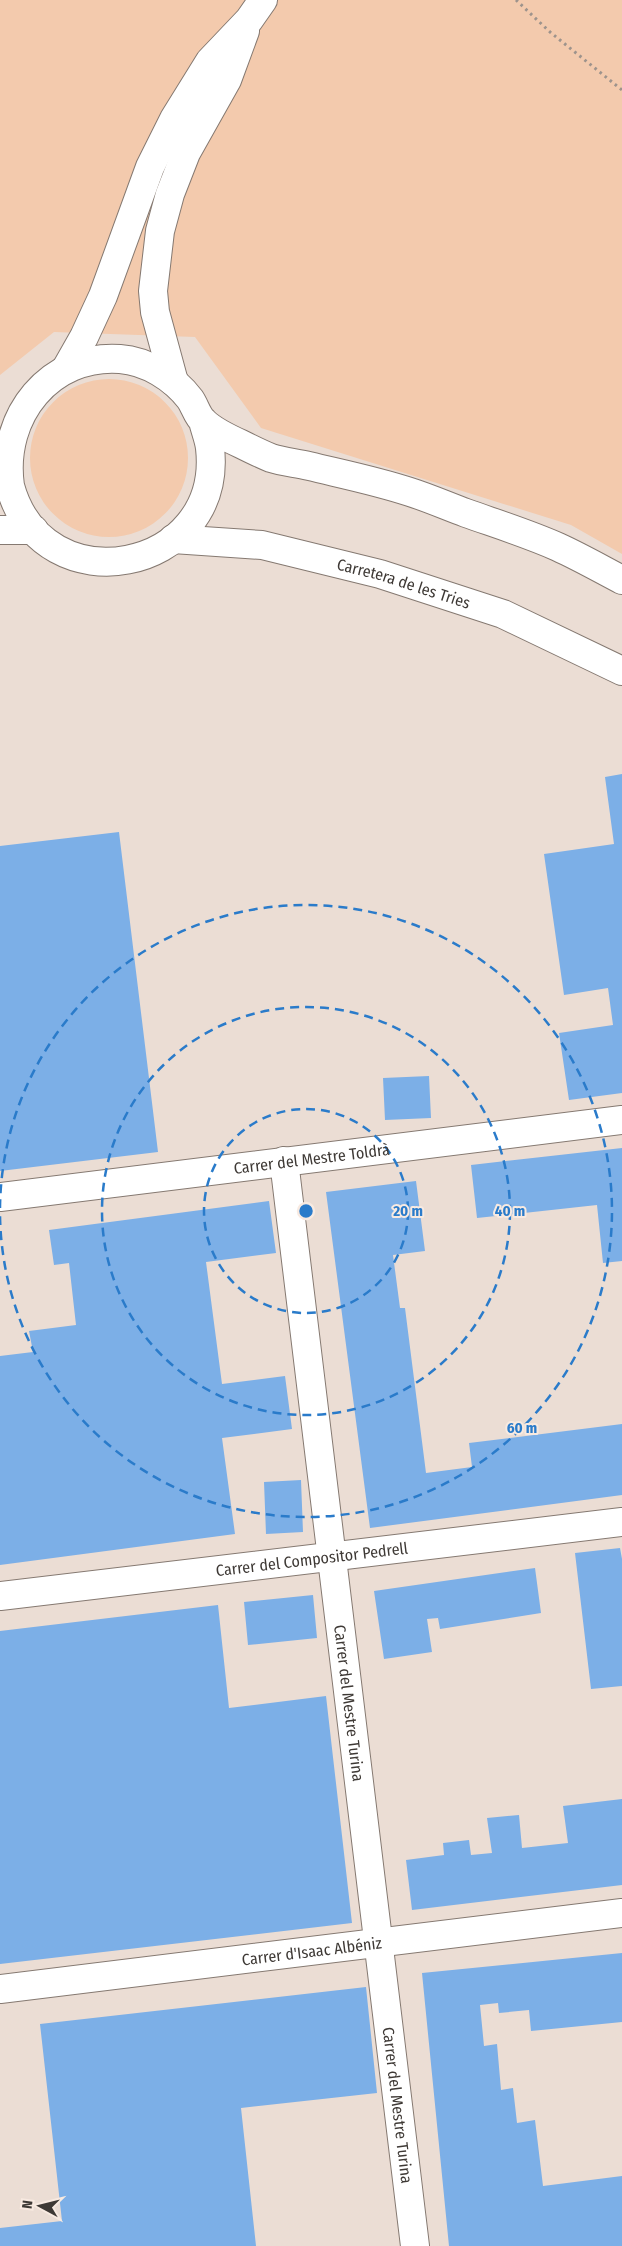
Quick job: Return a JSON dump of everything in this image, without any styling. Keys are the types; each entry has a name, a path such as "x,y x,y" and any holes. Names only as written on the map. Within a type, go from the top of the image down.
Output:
{"street":[{"path":"68,367 103,296 150,167 174,120 210,61 256,10"},
{"path":"174,382 154,306 155,263 160,231 170,194 186,153 227,80 256,10"},
{"path":"95,359 123,359 151,367 174,382 191,400 203,421 210,446 210,472 204,497 191,520 174,540 152,553 128,561 102,562 77,557 54,546 34,530 19,509 10,485 7,460 10,435 19,411 34,391 50,377 68,367 95,359"},
{"path":"0,410 34,391"},
{"path":"203,421 235,442 272,458 410,492 556,546 622,580"},
{"path":"0,530 34,530"},
{"name":"Carretera de les Tries","path":"174,540 262,545 380,574 504,614 622,671"},
{"name":"Carrer del Mestre Toldrà","path":"0,1197 284,1160 622,1120"},
{"name":"Carrer del Mestre Turina","path":"284,1160 415,2246"},
{"name":"Carrer del Compositor Pedrell","path":"0,1596 622,1522"},
{"name":"Carrer d'Isaac Albéniz","path":"0,1989 622,1913"}],"path":[{"path":"516,0 550,32 622,90"}],"shaded area":[{"path":"0,0 622,0 622,554 571,525 261,428 195,337 54,332 0,375"},
{"path":"117,379 132,382 146,388 165,402 175,414 185,435 188,458 185,481 175,502 165,514 153,524 132,534 117,537 101,537 86,534 65,524 43,502 31,473 30,450 33,435 43,414 65,392 94,380"}],"building":[{"path":"622,774 622,1093 569,1100 559,1033 613,1025 608,988 564,995 544,854 614,844 605,777"},
{"path":"119,832 158,1152 0,1171 0,846"},
{"path":"429,1076 431,1118 385,1120 383,1078"},
{"path":"622,1148 622,1261 603,1263 597,1205 477,1218 471,1165"},
{"path":"416,1181 425,1251 393,1255 400,1308 405,1308 426,1473 472,1467 469,1443 622,1424 622,1495 370,1528 326,1192"},
{"path":"269,1201 276,1253 206,1262 222,1384 285,1376 292,1429 222,1438 235,1534 0,1565 0,1356 33,1352 29,1331 76,1325 69,1263 54,1265 49,1230"},
{"path":"301,1480 303,1532 266,1534 264,1482"},
{"path":"620,1548 622,1559 622,1686 591,1689 575,1553"},
{"path":"535,1568 541,1613 440,1629 438,1618 427,1619 432,1652 384,1659 374,1591"},
{"path":"313,1595 317,1638 248,1645 244,1602"},
{"path":"218,1605 229,1708 326,1696 352,1923 0,1964 0,1631"},
{"path":"622,1799 622,1885 412,1910 406,1860 444,1855 443,1843 469,1840 471,1855 492,1853 487,1818 519,1815 522,1848 568,1843 563,1806"},
{"path":"622,1953 622,2022 531,2031 529,2010 499,2013 498,2003 480,2005 484,2046 497,2044 501,2090 513,2088 517,2123 535,2120 543,2186 622,2176 622,2246 449,2246 422,1973"},
{"path":"366,1987 377,2093 241,2108 256,2246 0,2246 0,2228 62,2221 40,2024"}]}
